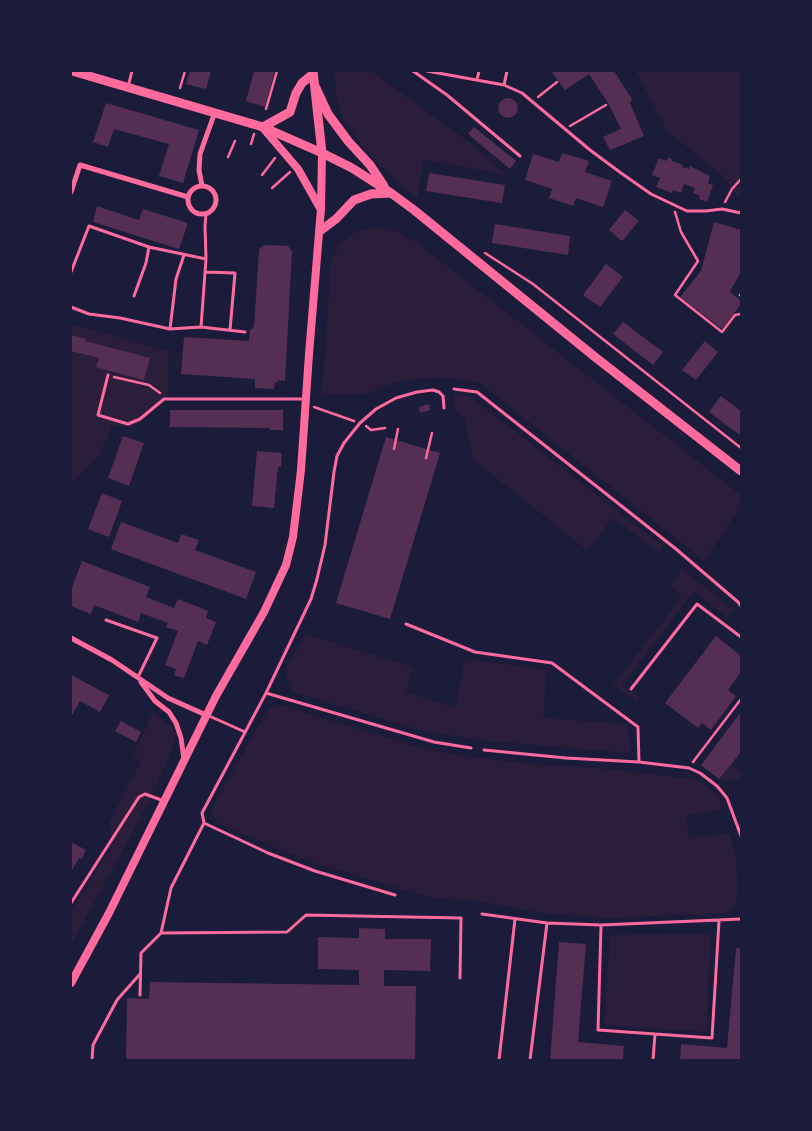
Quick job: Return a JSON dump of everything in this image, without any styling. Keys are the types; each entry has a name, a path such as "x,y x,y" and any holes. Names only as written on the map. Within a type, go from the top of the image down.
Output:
{"main road":[{"path":"72,71 263,127 352,168 389,191 595,357 741,471"},
{"path":"313,73 322,153"},
{"path":"263,127 290,112 296,93 302,83 313,73"},
{"path":"315,86 328,114 389,191"},
{"path":"320,231 336,219 354,200 371,194 389,191"}],"street":[{"path":"202,186 199,170 200,154 215,112"},
{"path":"263,127 298,169 321,209"},
{"path":"71,983 165,801 206,715 264,612 286,565 298,503 320,231 322,153"},
{"path":"71,192 80,166 188,197"},
{"path":"202,186 210,189 216,196 217,201 214,209 201,215 192,211 189,207 188,197 193,189 202,186"},
{"path":"71,638 112,660 178,704 206,715"},
{"path":"138,678 155,701 169,712 176,723 181,738 184,761"}],"lane":[{"path":"128,87 132,71"},
{"path":"413,71 447,95 520,156"},
{"path":"427,71 504,85 522,93 565,130 628,178 652,194 687,211 722,209 741,213"},
{"path":"477,80 479,71"},
{"path":"504,85 507,71"},
{"path":"201,327 206,272 206,214"},
{"path":"71,272 89,226 148,247 206,260"},
{"path":"134,296 146,263 148,247"},
{"path":"170,329 176,279 184,255"},
{"path":"206,272 235,273 230,330"},
{"path":"71,307 89,314 120,318 170,329 201,327 245,332"},
{"path":"108,375 98,415 128,424 140,419 164,399 306,402"},
{"path":"454,389 477,392 676,549 741,606"},
{"path":"140,995 141,953 161,933 171,888 204,823 202,813 266,693 310,599 317,579 324,545 337,456 344,443 360,423 385,403 417,392 433,390 443,396 444,408"},
{"path":"631,689 697,604 741,636"},
{"path":"106,620 157,638 138,678"},
{"path":"406,624 475,652 552,664 638,727 639,762"},
{"path":"266,693 434,742 471,748"},
{"path":"206,715 245,732"},
{"path":"484,750 566,758 639,762 689,768 710,780 725,795 741,836"},
{"path":"71,903 140,795 145,794 165,801"},
{"path":"204,823 268,853 315,871 396,895"},
{"path":"482,914 547,923 601,925 741,919"},
{"path":"161,933 287,932 306,915 461,918 460,978"},
{"path":"499,1060 515,919"},
{"path":"601,925 598,1030 712,1038 719,920"},
{"path":"530,1060 547,923"},
{"path":"92,1060 92,1052 96,1040 117,1000 140,974"},
{"path":"653,1060 655,1034"}],"path":[{"path":"180,88 185,71"},
{"path":"266,109 277,71"},
{"path":"532,102 557,82"},
{"path":"565,130 606,104"},
{"path":"228,158 235,141"},
{"path":"262,175 275,158"},
{"path":"272,188 287,174"},
{"path":"722,209 732,189 741,179"},
{"path":"672,204 682,232 698,261 674,295 722,332 735,314 741,314"},
{"path":"488,254 541,290 741,448"},
{"path":"108,375 149,385 158,391"},
{"path":"306,402 360,423 371,430 386,428"},
{"path":"394,449 398,429"},
{"path":"426,458 432,433"},
{"path":"689,768 741,700"}],"shaded area":[{"path":"334,71 371,71 469,142 506,175 423,159 418,198 400,184 362,147 343,118 336,95"},
{"path":"636,71 741,71 741,201 722,175 667,131"},
{"path":"373,227 392,229 416,242 741,495 741,506 704,561 479,382 438,377 395,382 370,393 322,395 331,259 342,242 357,231"},
{"path":"71,324 169,351 168,398 135,427 112,426 99,456 71,483"},
{"path":"454,394 471,397 663,546 659,552 613,518 587,550 473,459 465,418 453,409"},
{"path":"682,569 733,610 727,617 694,591 622,685 639,698 637,702 613,685 682,597 670,586"},
{"path":"305,634 414,667 406,692 456,708 464,662 469,659 547,670 543,718 627,724 631,753 489,741 423,731 294,692 287,681 287,668"},
{"path":"277,704 411,745 454,755 694,779 713,791 719,798 723,810 686,815 689,837 730,834 736,860 737,900 727,913 608,918 543,913 471,900 436,899 317,864 228,828 218,823 214,818 212,812 214,804 269,708"},
{"path":"153,712 171,726 174,731 175,738 170,754 152,796 71,945 71,910 111,849 109,823 141,761 133,755"},
{"path":"731,765 741,772 739,780 725,781 719,779"},
{"path":"710,934 707,1032 604,1025 610,935"}],"building":[{"path":"190,71 211,71 206,89 186,84"},
{"path":"254,71 275,71 265,107 246,101"},
{"path":"551,71 614,71 632,99 630,103 644,136 610,150 603,137 621,129 608,103 589,74 565,90"},
{"path":"508,98 515,101 518,108 515,115 508,118 501,115 498,108 501,101"},
{"path":"106,103 199,130 183,183 159,176 169,144 114,129 108,147 93,142"},
{"path":"474,127 516,161 510,169 468,134"},
{"path":"562,153 589,161 585,172 612,181 603,207 576,198 573,206 549,198 552,189 525,180 533,154 559,162"},
{"path":"668,157 672,161 683,165 682,167 689,169 690,166 710,176 708,183 713,185 707,202 699,199 700,196 693,193 695,188 684,184 681,193 673,190 672,193 656,187 660,178 652,175 659,158 667,161"},
{"path":"429,173 505,185 502,203 426,191"},
{"path":"97,206 139,220 143,209 188,223 179,249 93,222"},
{"path":"625,210 639,221 622,241 609,230"},
{"path":"714,222 741,230 741,271 730,292 741,301 741,304 722,329 680,297 701,271"},
{"path":"495,224 570,236 568,255 492,243"},
{"path":"264,245 288,246 292,251 285,381 278,380 278,382 275,382 274,389 255,388 255,379 181,374 184,337 249,341 250,330 254,327 259,249"},
{"path":"606,264 623,277 600,307 583,295"},
{"path":"623,322 663,352 653,365 613,334"},
{"path":"71,335 86,339 85,341 150,358 144,380 96,367 99,358 71,351"},
{"path":"705,341 718,352 696,380 682,370"},
{"path":"721,396 741,411 741,436 709,412"},
{"path":"429,404 430,410 420,413 419,407"},
{"path":"170,410 283,410 283,430 270,430 270,428 170,427"},
{"path":"123,436 144,443 129,486 108,478"},
{"path":"386,437 440,453 390,619 336,603"},
{"path":"257,451 282,453 281,467 278,467 274,508 252,506"},
{"path":"102,493 122,501 109,537 88,529"},
{"path":"121,522 178,543 181,534 199,540 195,550 256,572 246,599 111,549"},
{"path":"82,561 150,587 146,597 174,608 178,599 208,611 206,618 216,622 207,645 198,641 184,678 174,675 176,669 165,665 178,631 166,627 168,623 141,613 138,622 94,605 91,614 71,606 71,590"},
{"path":"716,636 741,656 741,672 728,690 736,696 711,730 702,723 698,728 665,703"},
{"path":"71,675 109,695 100,712 80,701 71,717"},
{"path":"741,712 741,752 719,779 701,765"},
{"path":"121,721 141,732 136,742 115,731"},
{"path":"71,842 86,850 82,859 79,858 71,872"},
{"path":"359,928 385,929 385,939 431,939 430,971 384,970 384,986 416,986 415,1060 126,1060 127,998 149,999 150,982 359,985 359,970 318,969 318,937 359,938"},
{"path":"559,942 586,944 578,1042 624,1046 623,1060 550,1060"},
{"path":"736,948 741,948 741,1060 680,1060 681,1044 727,1048"}]}
